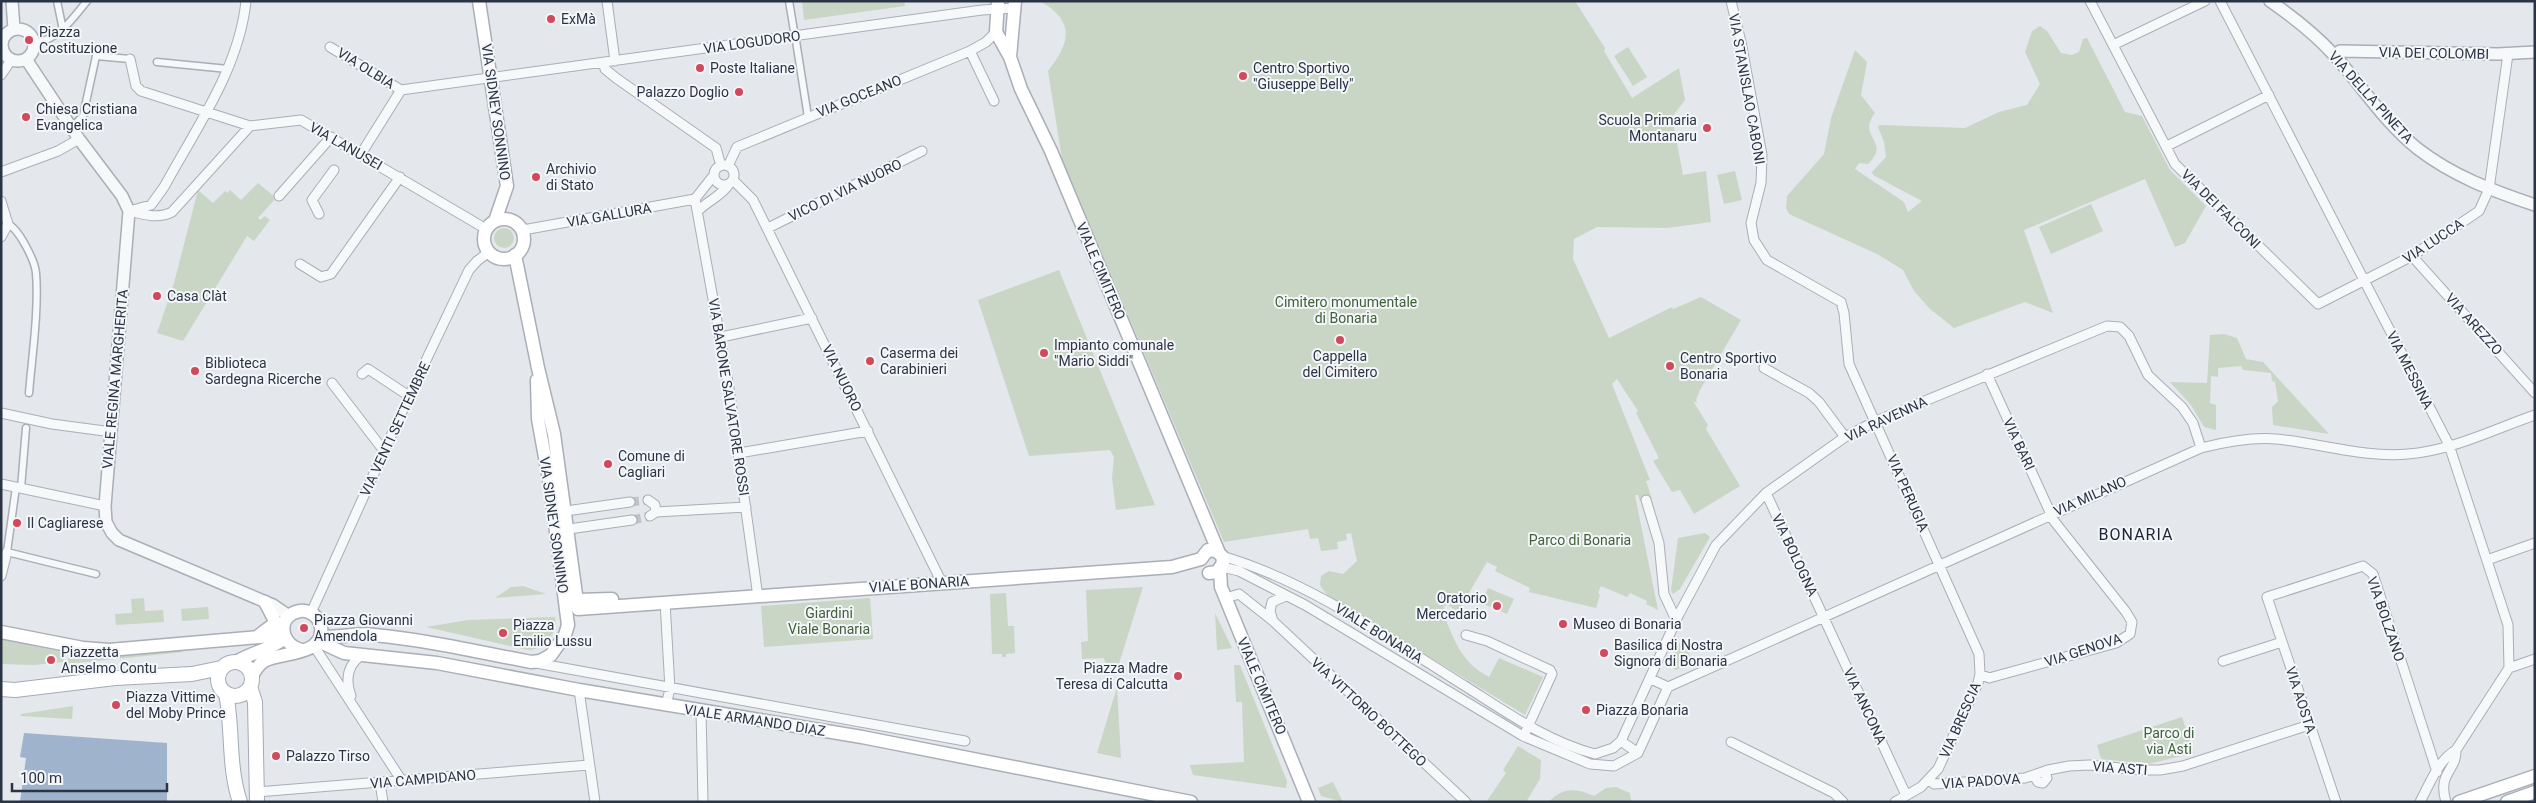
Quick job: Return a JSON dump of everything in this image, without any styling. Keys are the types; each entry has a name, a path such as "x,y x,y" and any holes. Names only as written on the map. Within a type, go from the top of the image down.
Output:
{"main road":[{"name":"VIA SIDNEY SONNINO","path":"479,1 507,186 491,225"},
{"path":"997,4 996,32 1010,57"},
{"path":"1010,57 1015,4"},
{"name":"VIALE CIMITERO","path":"1010,57 1021,89 1051,151 1214,560 1223,592 1310,802"},
{"path":"510,220 523,230 523,244 514,255 499,258 489,252 484,241 491,225 510,220"},
{"name":"VIA SIDNEY SONNINO","path":"514,255 554,434 566,511 574,605 568,625 558,647 552,655 540,661 531,662"},
{"name":"VIA SIDNEY SONNINO","path":"538,368 536,396 538,419 574,605"},
{"name":"VIALE BONARIA","path":"574,605 647,599 665,602 758,597 1172,567 1214,560"},
{"path":"258,636 274,624 274,619 265,602"},
{"path":"192,674 234,696 242,694 263,662 314,643 321,624 312,613 300,611 289,616 283,628 284,636 290,645 314,643"},
{"path":"1,632 89,648 134,649 258,636 284,636"},
{"name":"VIALE ARMANDO DIAZ","path":"314,643 348,634 377,635 531,662"},
{"path":"240,802 234,782 231,724 218,673 225,664 236,662 248,654 275,646 284,636"},
{"name":"VIALE ARMANDO DIAZ","path":"314,643 344,653 438,663 579,690 862,738 1191,802"},
{"path":"236,662 247,666 255,702 257,797"},
{"path":"1,689 15,690 115,678 192,674 221,668"},
{"path":"2459,802 2535,776"},
{"path":"2507,802 2535,792"}],"street":[{"path":"12,1 14,30"},
{"path":"57,1 63,30"},
{"path":"34,43 48,39 63,30 87,1"},
{"path":"129,211 150,206 164,187 228,69 240,40 246,1"},
{"path":"607,1 615,61"},
{"path":"790,1 794,31"},
{"name":"VIA STANISLAO CABONI","path":"1731,1 1741,42 1762,155 1761,183 1751,223 1754,240 1767,260 1840,302 1844,313 1849,364 1876,421"},
{"name":"VIA DEI FALCONI","path":"2090,1 2175,164 2318,304 2365,281"},
{"path":"2113,45 2205,1"},
{"name":"VIA MESSINA","path":"2220,1 2449,445 2508,625 2509,668"},
{"name":"VIA DELLA PINETA","path":"2270,1 2307,28 2334,55 2381,113 2418,148 2467,180 2535,205"},
{"name":"VIA LOGUDORO","path":"401,90 491,76 604,63 997,4 1015,4"},
{"path":"14,30 27,31 34,43 32,54 26,59 12,59 4,52 2,44 6,35 14,30"},
{"name":"VIA GOCEANO","path":"724,166 737,147 970,50 986,42 996,32"},
{"path":"796,41 808,117"},
{"name":"VIA OLBIA","path":"330,46 401,90"},
{"path":"970,50 994,101"},
{"name":"VIA DEI COLOMBI","path":"2334,55 2340,50 2508,54 2535,52"},
{"name":"VIA LUCCA","path":"2365,281 2412,256 2479,211 2489,189 2508,54"},
{"path":"71,128 82,116 96,56 130,59"},
{"path":"1,75 12,59"},
{"path":"26,59 71,128 122,196 129,211"},
{"name":"VIA LANUSEI","path":"130,59 136,86 141,91 204,113 250,126 301,120 400,177 491,225"},
{"path":"157,62 228,69"},
{"path":"604,63 605,69 616,78 716,148 724,166 733,172 731,182 724,191 704,204 698,211"},
{"path":"361,154 401,90"},
{"path":"2167,146 2268,95"},
{"path":"129,211 149,216 164,216 172,212 250,126"},
{"path":"279,196 331,137"},
{"path":"1,172 58,151 79,139"},
{"name":"VICO DI VIA NUORO","path":"768,228 922,151"},
{"path":"695,199 714,175 716,169 724,166"},
{"path":"319,214 312,200 334,170"},
{"path":"714,175 718,184 731,182"},
{"path":"300,264 321,277 331,274 400,177"},
{"name":"VIA NUORO","path":"731,182 753,200 768,228 942,583"},
{"name":"VIA BARONE SALVATORE ROSSI","path":"695,199 721,337 758,597"},
{"name":"VIA GALLURA","path":"523,230 695,199"},
{"path":"1,201 8,224 1,237"},
{"name":"VIALE REGINA MARGHERITA","path":"129,211 112,432 104,506 107,525 119,540 265,602 289,616"},
{"path":"8,224 14,226 36,272 29,393"},
{"name":"VIA VENTI SETTEMBRE","path":"312,613 409,396 469,270 489,252"},
{"name":"VIA AREZZO","path":"2412,256 2535,393"},
{"path":"721,337 812,318"},
{"name":"VIA RAVENNA","path":"1651,679 1676,620 1716,545 1766,492 1845,437 1876,421 1987,374 2107,326 2120,327 2129,336 2148,375 2182,407 2193,423 2201,448"},
{"path":"1764,368 1809,394 1819,402 1845,437"},
{"path":"362,374 368,369 409,396"},
{"name":"VIA BARI","path":"1987,374 2051,514"},
{"path":"332,382 384,451"},
{"path":"1,413 52,424 112,432"},
{"name":"VIA MILANO","path":"1668,687 2201,448 2229,441 2275,439 2380,454 2407,454 2434,451 2535,415"},
{"name":"VIA PERUGIA","path":"1876,421 1940,564"},
{"path":"1,576 19,488 26,428"},
{"path":"739,453 868,431"},
{"path":"1,484 104,506"},
{"name":"VIA BOLOGNA","path":"1766,492 1824,617"},
{"path":"648,500 655,505 653,514 746,507"},
{"path":"1646,500 1659,543 1664,594 1668,607 1676,620"},
{"path":"566,511 630,502"},
{"name":"VIA GENOVA","path":"1980,674 1989,678 2116,643 2130,634 2132,622 2126,612 2054,521 2051,514"},
{"path":"568,529 632,520"},
{"path":"2487,560 2535,543"},
{"path":"7,552 96,574"},
{"name":"VIALE BONARIA","path":"1214,560 1306,605 1523,736 1579,761 1596,765 1614,766 1638,753"},
{"name":"VIALE BONARIA","path":"1214,560 1251,565 1330,603 1528,726 1595,754 1613,748 1621,741"},
{"name":"VIA BRESCIA","path":"1906,795 1921,787 1938,768 1964,716 1980,674 1976,645 1940,564"},
{"name":"VIA BOLZANO","path":"2267,597 2363,566 2373,574 2437,772"},
{"name":"VIA VITTORIO BOTTEGO","path":"1223,592 1239,594 1273,621 1466,802"},
{"path":"1273,621 1270,611 1272,602 1286,596"},
{"name":"VIA AOSTA","path":"2267,597 2336,802"},
{"path":"665,602 670,689 666,705"},
{"name":"VIA ANCONA","path":"1824,617 1906,795"},
{"path":"1466,635 1487,642 1550,670 1552,678 1523,736"},
{"path":"2223,661 2282,642"},
{"path":"314,643 402,781"},
{"path":"353,704 347,685 349,672 355,661 366,654"},
{"path":"2420,802 2437,772 2450,754 2456,750 2509,668 2535,659"},
{"name":"VIALE ARMANDO DIAZ","path":"531,662 670,689 965,741"},
{"path":"1651,679 1668,687 1638,753 1621,741 1651,679"},
{"path":"579,690 594,802"},
{"path":"701,710 703,802"},
{"name":"VIA ASTI","path":"2045,771 2059,767 2089,765 2141,770 2183,766 2309,725"},
{"path":"1731,742 1834,793 1843,802"},
{"path":"2446,802 2442,788 2444,778 2456,757 2456,750"},
{"name":"VIA CAMPIDANO","path":"257,797 380,783 589,765"},
{"name":"VIA PADOVA","path":"1929,780 1934,784 2034,776 2045,771"},
{"path":"380,783 383,802"},
{"path":"1895,802 1906,795"}],"green space":[{"path":"802,1 904,1 905,6 804,20"},
{"path":"1040,1 1575,1 1605,48 1604,51 1632,98 1679,68 1685,100 1672,117 1683,175 1706,171 1711,222 1667,228 1597,227 1574,239 1573,259 1609,338 1672,307 1673,309 1701,297 1741,320 1700,390 1696,400 1697,403 1693,401 1708,425 1706,429 1740,486 1694,514 1680,490 1672,492 1653,461 1659,458 1636,413 1638,411 1617,379 1612,384 1650,480 1646,481 1652,499 1640,501 1638,495 1635,495 1658,610 1646,604 1647,601 1630,593 1627,597 1601,586 1596,608 1529,592 1530,588 1495,571 1497,567 1487,562 1458,612 1448,605 1444,606 1443,613 1465,658 1489,677 1499,658 1543,677 1525,715 1327,595 1320,585 1321,576 1329,571 1343,574 1357,561 1351,533 1346,534 1347,540 1337,542 1338,549 1321,551 1318,538 1310,539 1308,529 1224,542 1062,159 1048,71 1061,51 1066,33 1064,24 1059,16"},
{"path":"2040,26 2047,31 2061,53 2072,55 2079,52 2083,39 2087,38 2125,112 2142,116 2170,170 2206,206 2185,243 2175,247 2145,179 2024,230 2053,313 2025,302 1954,328 1930,309 1914,291 1903,270 1877,254 1789,214 1786,208 1787,196 1824,154 1831,118 1855,50 1867,62 1861,95 1875,113 1870,121 1869,128 1877,150 1868,164 1859,163 1855,169 1904,202 1908,212 1922,201 1873,175 1872,172 1886,157 1884,142 1878,127 1880,125 1965,128 1999,112 2027,105 2040,84 2025,52 2032,31"},
{"path":"1628,47 1647,77 1633,86 1614,56"},
{"path":"1735,171 1742,200 1724,204 1717,175"},
{"path":"258,183 276,198 258,218 260,220 265,216 270,220 254,241 247,236 183,341 157,333 174,283 198,190 213,203 225,191 227,193 230,190 241,200"},
{"path":"2091,204 2103,231 2051,254 2039,227"},
{"path":"504,228 511,231 514,238 511,245 504,248 497,245 494,238 497,231"},
{"name":"Impianto comunale \"Mario Siddi\"","path":"1059,270 1155,505 1116,510 1112,478 1114,457 1110,450 1029,456 978,300"},
{"path":"2224,334 2237,338 2246,359 2263,362 2329,434 2273,425 2272,407 2278,401 2275,382 2272,381 2271,373 2243,370 2241,366 2218,368 2218,377 2211,376 2210,403 2216,405 2216,430 2204,427 2191,405 2170,382 2207,383 2210,335"},
{"path":"1705,533 1710,537 1680,589 1673,594 1671,590 1678,538"},
{"path":"523,586 546,594 495,598 511,587"},
{"path":"1143,587 1118,667 1111,667 1107,671 1104,658 1082,659 1081,642 1088,641 1086,590"},
{"path":"1488,588 1514,599 1507,614 1481,603"},
{"path":"1006,593 1008,626 1014,626 1015,653 1006,654 1006,657 1002,657 1002,654 992,654 990,594"},
{"path":"144,598 145,611 163,610 164,622 116,625 115,614 132,613 131,599"},
{"name":"Giardini Viale Bonaria","path":"870,598 873,639 764,647 761,606"},
{"path":"208,607 209,619 182,621 181,609"},
{"path":"1215,613 1232,648 1217,650"},
{"name":"Piazza Emilio Lussu","path":"555,617 554,629 549,640 539,647 528,650 426,627 468,620"},
{"path":"1,635 12,636 30,645 67,653 63,662 34,665 1,664"},
{"path":"1682,638 1693,662 1676,670 1673,668 1673,656"},
{"path":"170,648 184,652 66,664 71,653 78,650"},
{"path":"1234,665 1240,665 1287,781 1286,788 1193,775 1190,765 1244,762 1242,702 1236,702"},
{"path":"1117,687 1121,758 1097,753"},
{"path":"73,706 72,719 21,716 21,714"},
{"name":"Parco di via Asti","path":"2182,717 2194,753 2148,764 2101,759 2097,745"},
{"path":"1518,746 1541,760 1540,779 1526,802 1486,802 1506,773 1503,770"},
{"path":"1333,782 1343,802 1321,796 1318,788"},
{"path":"1616,787 1630,793 1631,802 1549,802 1565,791 1571,790 1594,796 1606,788"}],"water":[{"path":"24,733 167,743 167,802 20,802 26,758 20,757"}],"tunnel":[{"path":"630,502 648,500"},
{"path":"632,520 650,516"}],"place":[{"name":"ExMà","path":"551,19"},
{"name":"Piazza Costituzione","path":"29,40"},
{"name":"Poste Italiane","path":"700,68"},
{"name":"Centro Sportivo \"Giuseppe Belly\"","path":"1243,76"},
{"name":"Palazzo Doglio","path":"739,92"},
{"name":"Chiesa Cristiana Evangelica","path":"26,117"},
{"name":"Scuola Primaria Montanaru","path":"1707,128"},
{"name":"Archivio di Stato","path":"536,177"},
{"name":"Casa Clàt","path":"157,296"},
{"name":"Cappella del Cimitero","path":"1340,340"},
{"name":"Impianto comunale \"Mario Siddi\"","path":"1044,353"},
{"name":"Caserma dei Carabinieri","path":"870,361"},
{"name":"Centro Sportivo Bonaria","path":"1670,366"},
{"name":"Biblioteca Sardegna Ricerche","path":"195,371"},
{"name":"Comune di Cagliari","path":"608,464"},
{"name":"Il Cagliarese","path":"17,523"},
{"name":"Oratorio Mercedario","path":"1497,606"},
{"name":"Museo di Bonaria","path":"1563,624"},
{"name":"Piazza Giovanni Amendola","path":"304,628"},
{"name":"Piazza Emilio Lussu","path":"503,633"},
{"name":"Basilica di Nostra Signora di Bonaria","path":"1604,653"},
{"name":"Piazzetta Anselmo Contu","path":"51,660"},
{"name":"Piazza Madre Teresa di Calcutta","path":"1178,676"},
{"name":"Piazza Vittime del Moby Prince","path":"116,705"},
{"name":"Piazza Bonaria","path":"1586,710"},
{"name":"Palazzo Tirso","path":"276,756"}],"district":[{"name":"BONARIA","path":"2136,534"}],"park label":[{"name":"Cimitero monumentale di Bonaria","path":"1346,310"},
{"name":"Parco di Bonaria","path":"1580,540"}]}
